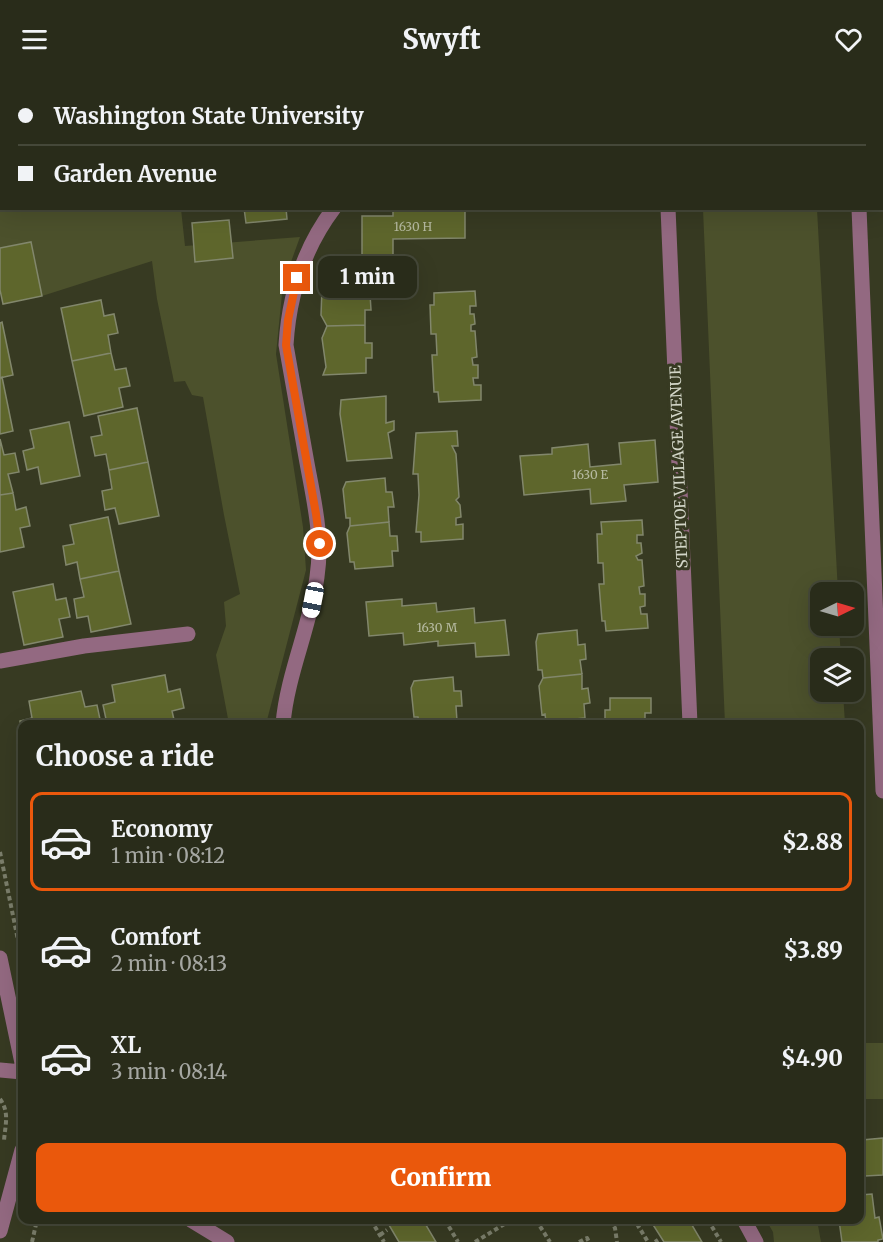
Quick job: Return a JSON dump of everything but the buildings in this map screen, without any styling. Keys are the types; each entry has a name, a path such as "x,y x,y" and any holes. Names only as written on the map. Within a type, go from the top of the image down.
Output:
{"street":[{"path":"284,720 294,670 309,623 320,544 286,345 288,320 290,303 301,268 315,238 333,210"},
{"name":"STEPTOE VILLAGE AVENUE","path":"668,210 690,720"},
{"path":"859,210 883,791"},
{"path":"0,661 84,646 188,634"},
{"path":"0,958 18,1044"},
{"path":"0,1070 18,1072"},
{"path":"0,1231 18,1165"},
{"path":"746,1224 756,1242"},
{"path":"213,1225 227,1242"}],"path":[{"path":"0,852 18,940"},
{"path":"0,1099 7,1116 2,1148"},
{"path":"32,1242 36,1224"},
{"path":"373,1224 384,1242"},
{"path":"447,1224 458,1242"},
{"path":"475,1242 504,1224"},
{"path":"539,1224 550,1242"},
{"path":"613,1224 617,1242"},
{"path":"637,1224 648,1242"},
{"path":"710,1224 721,1242"},
{"path":"380,1235 387,1230"},
{"path":"579,1242 587,1238 589,1242"}],"green space":[{"path":"0,210 181,210 185,246 300,237 283,284 276,354 303,527 306,570 267,720 228,720 216,655 226,626 224,602 240,594 203,397 192,395 185,381 174,382 157,299 152,261 42,296 31,242 0,248"},
{"path":"703,210 817,210 837,582 810,582 810,636 840,636 840,648 810,648 810,702 844,702 845,720 725,720"},
{"path":"864,1029 865,1043 883,1043 883,1099 864,1099"},
{"path":"768,1224 818,1224 821,1242 774,1242 773,1232"}],"route":[{"path":"297,278 290,303 286,345 320,544"}]}
